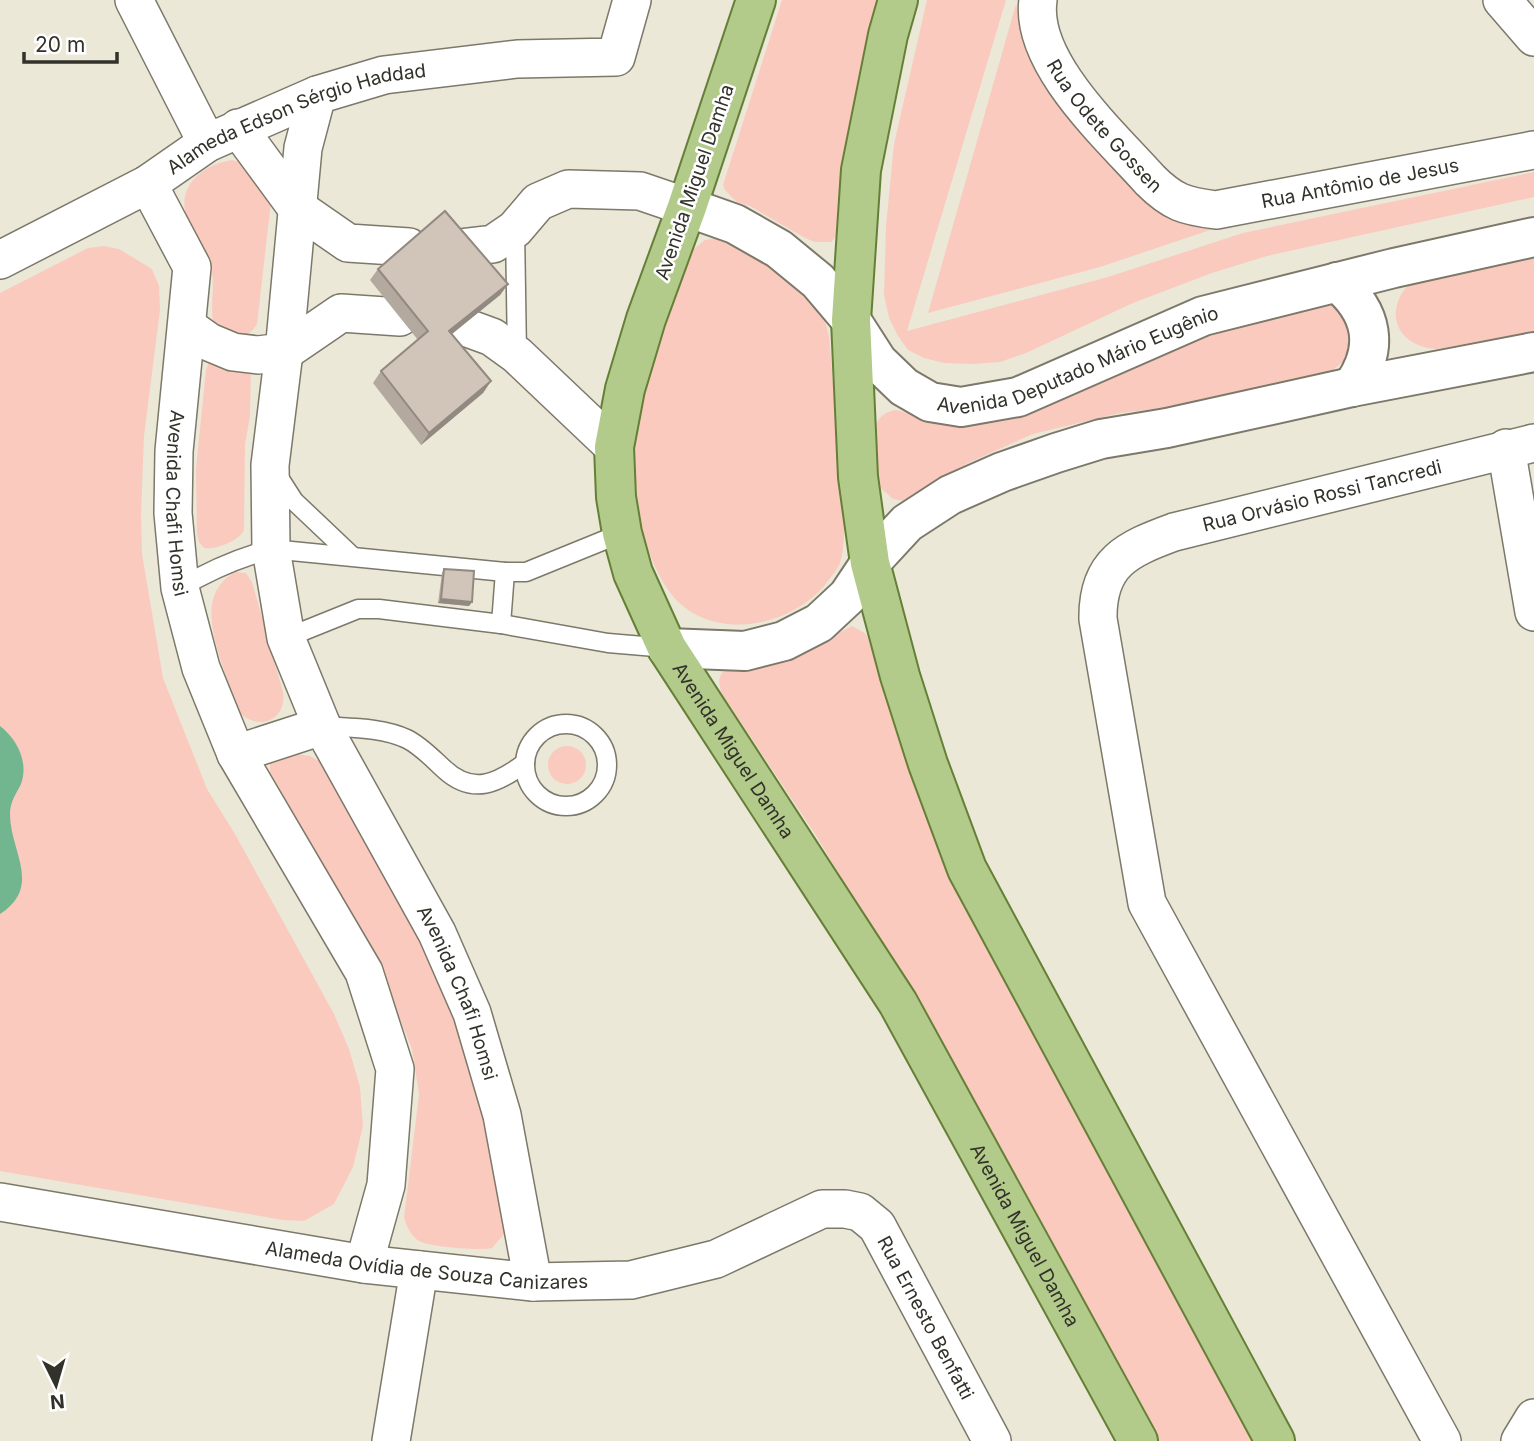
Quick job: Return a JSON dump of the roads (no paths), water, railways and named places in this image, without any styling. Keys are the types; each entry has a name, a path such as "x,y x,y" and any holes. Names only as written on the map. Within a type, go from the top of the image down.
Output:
{"main road":[{"name":"Avenida Miguel Damha","path":"755,0 625,388 614,447 616,496 622,533 633,573 667,648 898,1003 1138,1441"},
{"path":"898,0 888,34 861,170 851,320 858,477 870,563 924,752 967,869 1275,1441"}],"street":[{"path":"134,0 222,135 296,207 348,243 409,247"},
{"name":"Alameda Edson Sérgio Haddad","path":"0,260 148,184 222,135 317,95 384,75 517,59 616,57 632,0"},
{"path":"1502,0 1534,37"},
{"name":"Rua Odete Gossen","path":"1038,16 1049,56 1065,84 1150,180 1164,194 1187,206"},
{"name":"Avenida Chafi Homsi","path":"317,95 303,148 271,465 271,549 286,638 322,726 437,933 472,1013 502,1115 533,1282"},
{"name":"Rua Antômio de Jesus","path":"1187,206 1216,209 1534,150"},
{"name":"Avenida Chafi Homsi","path":"148,184 192,267 174,463 173,513 180,588 201,668 236,754 364,972 395,1069 386,1185 364,1264"},
{"path":"459,248 493,244 515,229 538,202 568,189 640,191 687,207"},
{"name":"Avenida Deputado Mário Eugênio","path":"687,207 735,224 779,249 818,281 851,320 878,362 904,387 930,402 961,407 1018,397 1203,316 1394,268 1534,237"},
{"path":"1394,268 1383,297 1383,327 1399,362 1413,375"},
{"path":"1338,282 1359,305 1369,335 1366,363 1352,387"},
{"path":"187,327 209,342 233,352 258,355 284,352 341,313 400,317"},
{"path":"462,326 492,337 517,355 614,447"},
{"path":"667,648 745,651 784,641 819,623 848,596 870,563 907,523 950,495 1002,472 1101,439 1167,428 1352,387 1534,352"},
{"path":"1520,446 1534,612"},
{"name":"Rua Orvásio Rossi Tancredi","path":"1441,1441 1147,903 1098,618 1098,600 1104,582 1118,561 1135,547 1174,532 1520,446"},
{"path":"236,754 322,726"},
{"name":"Alameda Ovídia de Souza Canizares","path":"0,1202 364,1264 533,1282 631,1280 716,1259 822,1209 845,1209"},
{"name":"Rua Ernesto Benfatti","path":"845,1209 860,1212 877,1226 992,1441"},
{"path":"391,1441 419,1270"},
{"path":"1520,1441 1534,1418"}],"lane":[{"path":"515,229 517,355"},
{"path":"271,465 294,500 351,555"},
{"path":"180,588 240,557 271,549 526,572 622,533"},
{"path":"501,624 505,572"},
{"path":"286,638 358,609 379,609 501,624 608,643 667,648"},
{"path":"573,724 586,729 597,738 604,750 608,762 600,789 578,805 551,803 539,796 530,785 525,763 528,750 546,729 573,724"},
{"path":"322,726 405,738 421,748 454,778 473,785 489,784 503,779 525,763"},
{"path":"503,779 530,785"}]}
